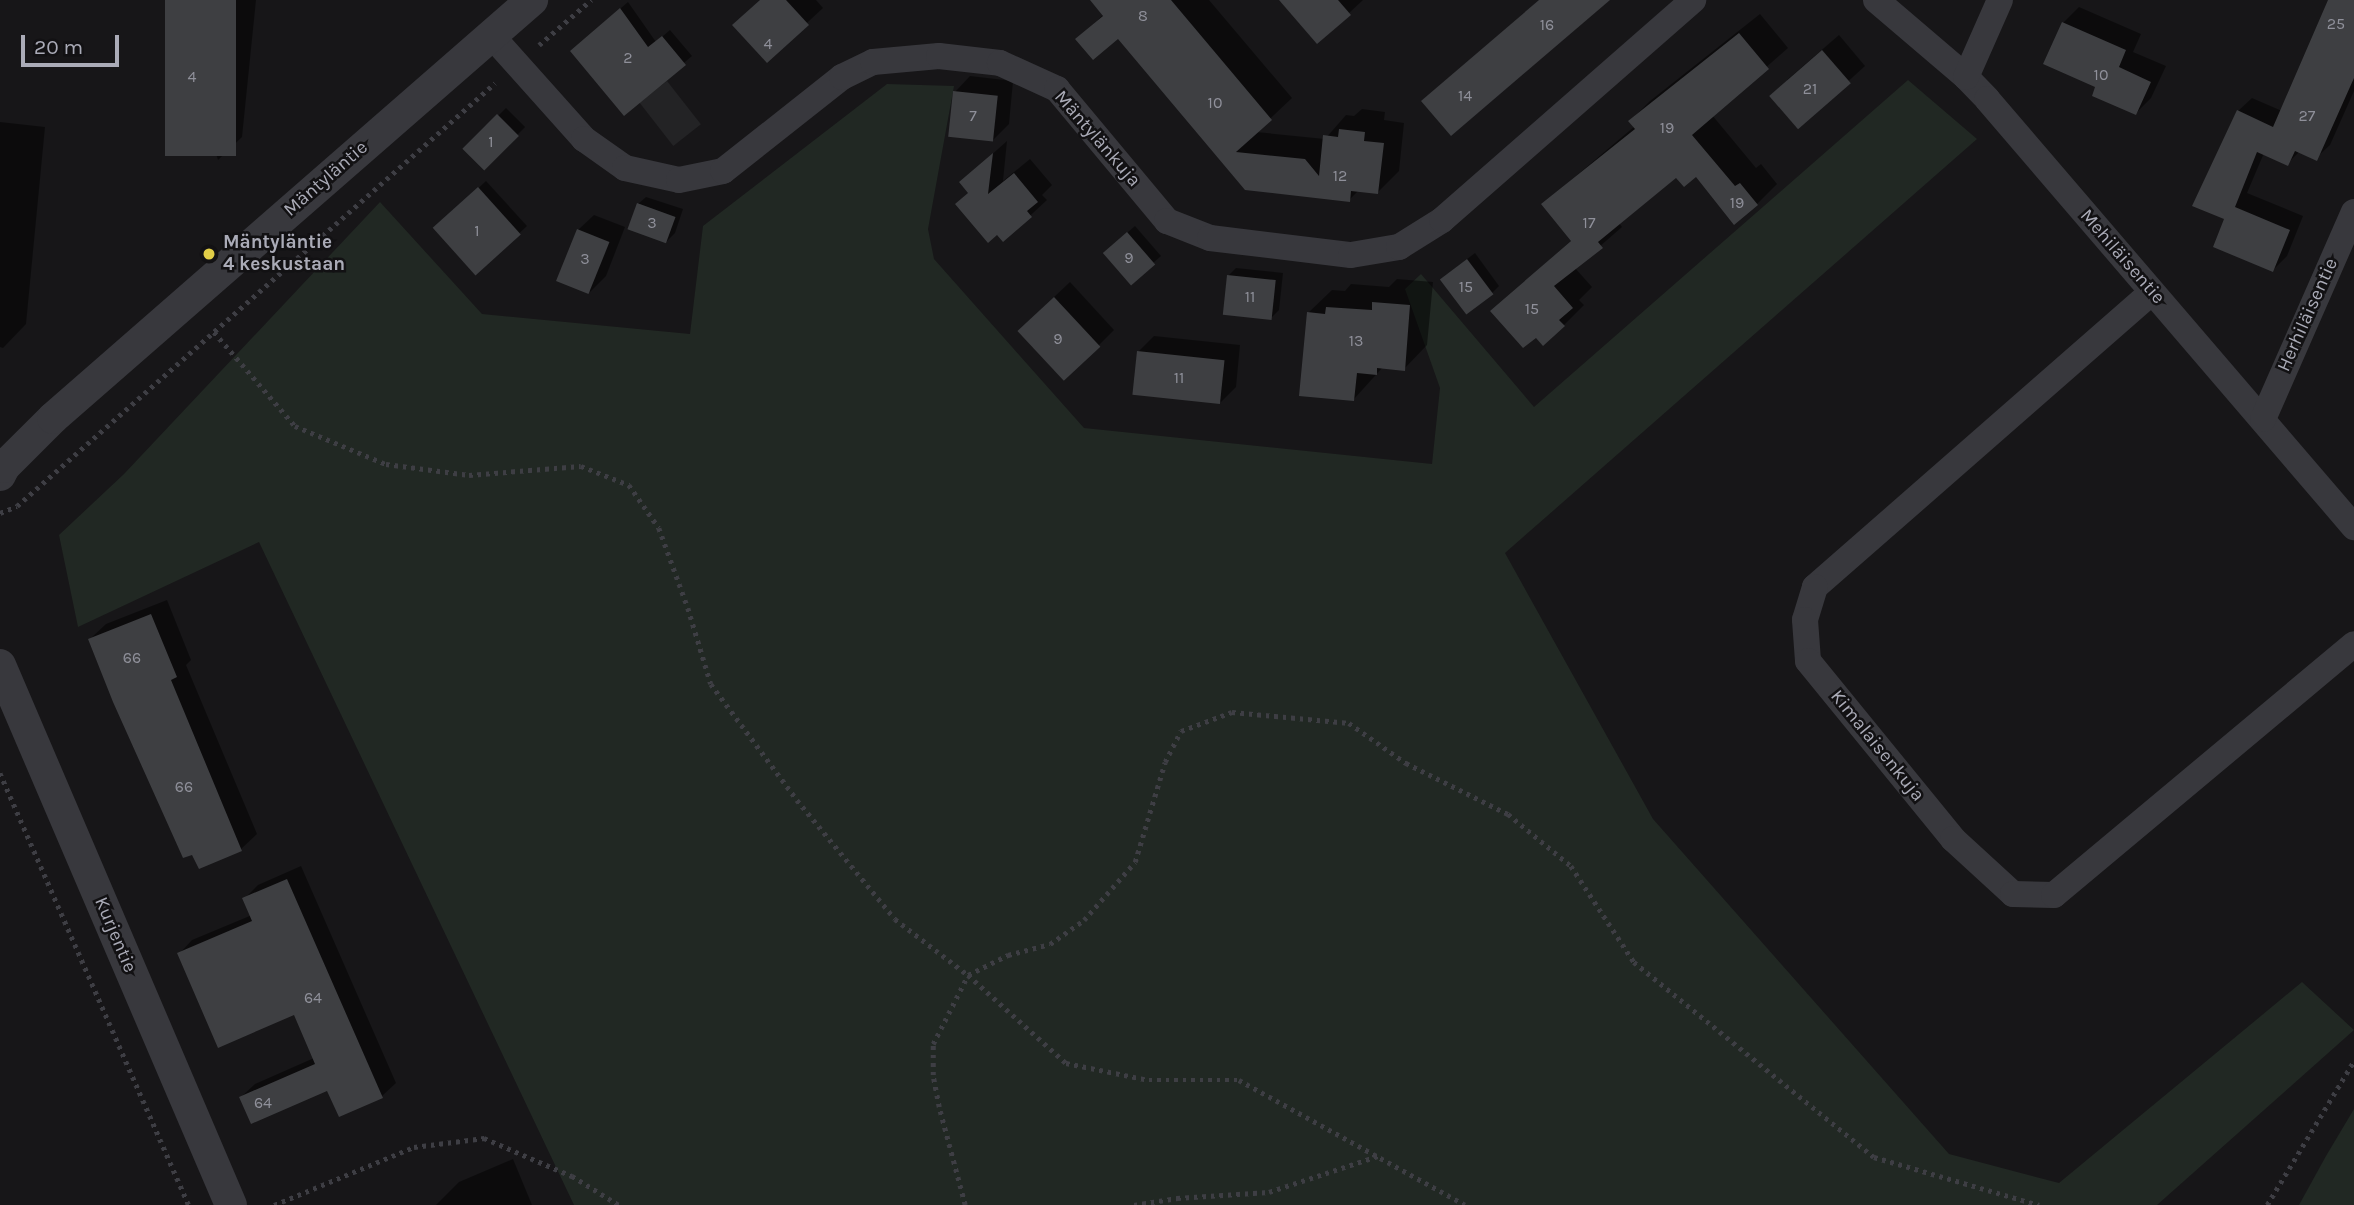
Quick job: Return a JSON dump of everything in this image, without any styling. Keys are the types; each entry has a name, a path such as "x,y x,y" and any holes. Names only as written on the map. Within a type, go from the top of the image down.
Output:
{"street":[{"name":"Mäntyläntie","path":"0,475 4,467 53,418 532,0"},
{"name":"Mäntylänkuja","path":"491,35 583,139 625,168 679,180 723,171 842,78 873,62 939,56 1000,63 1057,89 1167,221 1210,239 1350,255 1399,247 1442,220 1693,0"},
{"name":"Mehiläisentie","path":"1876,0 1966,77 2354,527"},
{"path":"1966,77 2000,0"},
{"name":"Herhiläisentie","path":"2263,419 2354,212"},
{"name":"Kimalaisenkuja","path":"2152,292 1815,587 1805,620 1808,661 1953,839 2012,894 2054,895 2354,643"},
{"name":"Kurjentie","path":"0,665 231,1205"}],"path":[{"path":"0,513 17,506 591,0"},
{"path":"214,332 295,426 386,464 469,475 582,466 629,485 659,528 688,608 710,684 797,800 895,919 968,975 1066,1063 1149,1080 1239,1080 1465,1205"},
{"path":"965,1205 937,1096 933,1044 968,975 1008,955 1050,944 1084,920 1135,862 1165,762 1181,732 1232,712 1349,723 1406,763 1508,814 1571,866 1634,962 1874,1157 2039,1205"},
{"path":"0,773 189,1205"},
{"path":"2267,1205 2354,1061"},
{"path":"274,1205 414,1147 484,1138 572,1176 619,1205"},
{"path":"1134,1205 1177,1198 1269,1192 1378,1156"}],"shaded area":[{"path":"1908,80 1977,139 1505,553 1653,819 1949,1154 2059,1183 2302,982 2354,1030 2157,1205 574,1205 259,542 78,627 59,535 124,474 380,202 482,314 690,334 703,226 887,84 954,86 928,229 934,259 1084,428 1432,464 1440,388 1405,289 1421,274 1534,407"},
{"path":"667,81 701,124 673,146 639,103"},
{"path":"2354,1109 2354,1205 2299,1205 2326,1156"}],"building":[{"path":"165,0 236,0 236,156 165,156"},
{"path":"760,0 786,0 809,25 767,63 732,25"},
{"path":"1090,0 1171,0 1272,120 1236,152 1305,159 1319,176 1323,135 1338,137 1339,129 1365,132 1364,141 1384,143 1378,194 1351,191 1350,202 1245,190 1118,39 1093,60 1075,39 1103,16"},
{"path":"1279,0 1338,0 1351,15 1317,44"},
{"path":"1539,0 1610,0 1451,136 1421,101"},
{"path":"2328,0 2354,0 2354,78 2317,161 2295,151 2288,166 2257,152 2235,207 2290,230 2273,272 2213,247 2224,219 2192,206 2237,110 2273,127"},
{"path":"620,8 648,47 662,36 686,65 624,116 570,51"},
{"path":"2062,22 2126,50 2119,67 2151,82 2136,115 2092,96 2095,87 2043,64"},
{"path":"1739,33 1769,69 1692,135 1735,186 1740,183 1758,205 1734,225 1696,177 1684,187 1676,178 1598,242 1603,248 1554,286 1573,308 1559,320 1565,326 1543,346 1536,338 1523,348 1490,311 1571,241 1541,204 1635,129 1628,121"},
{"path":"1822,50 1851,83 1798,129 1769,96"},
{"path":"953,91 998,96 993,141 948,137"},
{"path":"497,114 519,136 484,171 462,149"},
{"path":"993,153 988,194 1014,173 1038,202 1027,211 1032,217 1003,242 997,235 988,243 955,204 968,193 959,182"},
{"path":"478,187 521,235 475,275 433,228"},
{"path":"637,203 676,217 666,243 627,229"},
{"path":"577,229 609,242 588,294 556,281"},
{"path":"1127,232 1155,264 1131,285 1103,253"},
{"path":"1467,259 1493,294 1466,315 1440,279"},
{"path":"1227,275 1276,280 1272,320 1223,315"},
{"path":"1054,297 1100,347 1064,381 1017,331"},
{"path":"1372,302 1410,305 1405,371 1377,368 1377,375 1357,373 1354,401 1299,396 1307,312 1325,314 1326,307 1372,310"},
{"path":"1137,351 1225,360 1220,404 1132,395"},
{"path":"151,614 177,677 171,680 242,851 199,869 192,855 183,858 113,702 88,639"},
{"path":"287,879 383,1098 339,1117 327,1091 251,1124 239,1097 315,1064 294,1015 218,1048 177,953 252,921 242,898"}],"place":[{"name":"Mäntyläntie 4 keskustaan","path":"209,254"}]}
